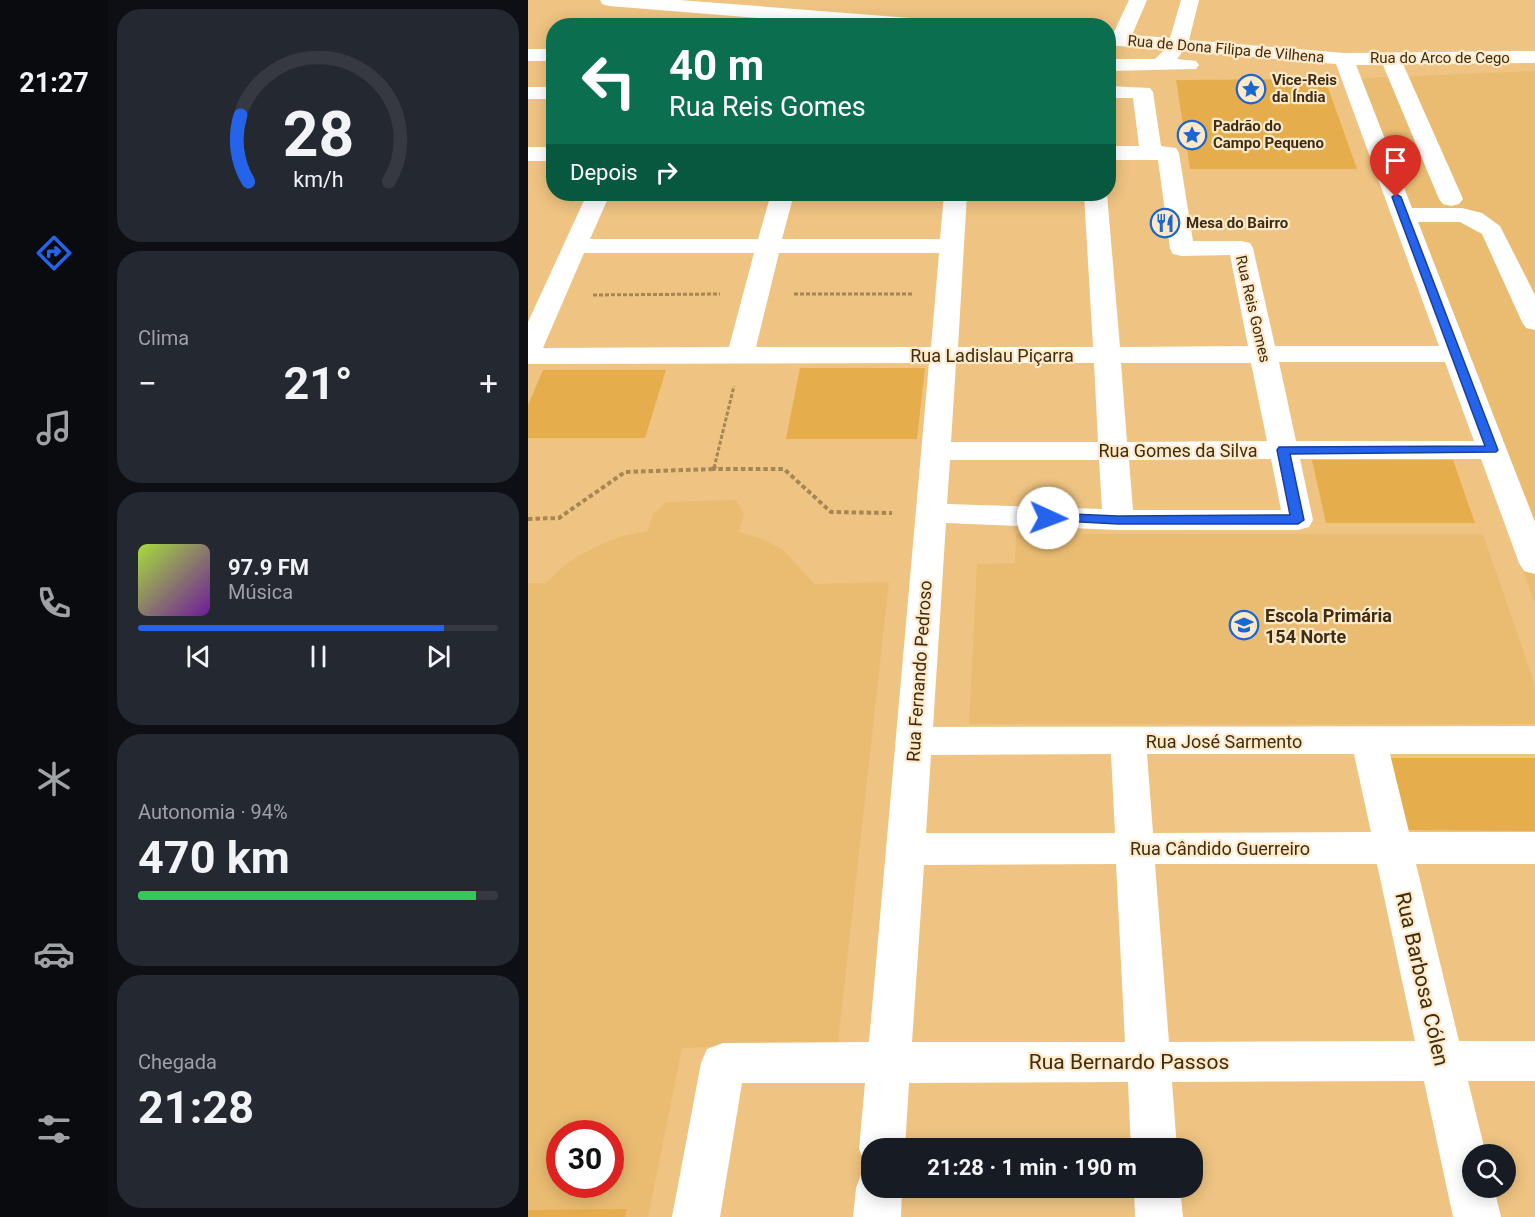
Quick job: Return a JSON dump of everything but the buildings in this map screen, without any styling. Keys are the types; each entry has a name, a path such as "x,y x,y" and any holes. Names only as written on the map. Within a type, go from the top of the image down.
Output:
{"street":[{"path":"609,0 830,17"},
{"path":"1116,36 1138,0"},
{"path":"1143,65 1162,61 1170,56 1177,44 1190,0"},
{"name":"Rua de Dona Filipa de Vilhena","path":"1116,39 1346,62"},
{"path":"528,55 546,55"},
{"name":"Rua do Arco de Cego","path":"1346,62 1390,58 1535,57"},
{"path":"1390,58 1392,119 1404,216 1535,563"},
{"path":"1116,65 1346,62 1392,119 1451,199"},
{"path":"1116,92 1143,92 1159,153 1116,153"},
{"path":"528,93 546,93"},
{"name":"Rua Reis Gomes","path":"1118,520 1298,520 1241,248 1182,249 1159,153"},
{"path":"528,154 546,154"},
{"path":"528,351 595,201"},
{"path":"740,356 779,201"},
{"name":"Rua Fernando Pedroso","path":"883,1138 955,201"},
{"path":"931,513 1118,520 1096,201"},
{"path":"1404,216 1468,215 1484,221 1492,231 1535,322"},
{"path":"575,246 952,246"},
{"name":"Rua Ladislau Piçarra","path":"528,356 1456,354"},
{"name":"Rua Gomes da Silva","path":"936,451 1492,450"},
{"path":"1128,740 1154,1138"},
{"name":"Rua José Sarmento","path":"914,741 1535,740"},
{"name":"Rua Barbosa Cólen","path":"1369,741 1476,1217"},
{"name":"Rua Cândido Guerreiro","path":"905,849 1535,848"},
{"name":"Rua Bernardo Passos","path":"696,1217 723,1063 1535,1061"},
{"path":"877,1217 878,1198"},
{"path":"1158,1198 1159,1217"}],"path":[{"path":"553,295 948,294"},
{"path":"714,469 741,361 740,356"},
{"path":"528,519 560,519 625,472 714,469 784,469 831,512 931,513"}],"shaded area":[{"path":"1535,71 1535,604 1341,79"},
{"path":"1325,79 1357,169 1190,169 1176,80"},
{"path":"800,368 925,368 917,439 786,439"},
{"path":"543,370 666,370 645,438 528,438 528,405"},
{"path":"1312,460 1453,460 1475,523 1326,523"},
{"path":"736,500 744,514 739,532 763,539 785,551 814,584 889,582 838,1043 682,1048 648,1217 528,1217 528,583 546,583 566,564 587,551 618,537 648,531 653,514 666,502"},
{"name":"Escola Primária 154 Norte","path":"1016,534 1483,534 1535,685 1535,724 969,724 977,564 1015,563"},
{"path":"1386,758 1535,758 1535,831 1401,830"},
{"path":"627,1209 625,1217 528,1217 528,1210"}],"place":[{"name":"Vice-Reis da Índia","path":"1251,89"},
{"name":"Padrão do Campo Pequeno","path":"1192,135"},
{"name":"Mesa do Bairro","path":"1165,223"},
{"name":"Escola Primária 154 Norte","path":"1244,625"}],"route":[{"path":"1048,518 1298,520 1283,450 1492,450 1396,197"}]}
